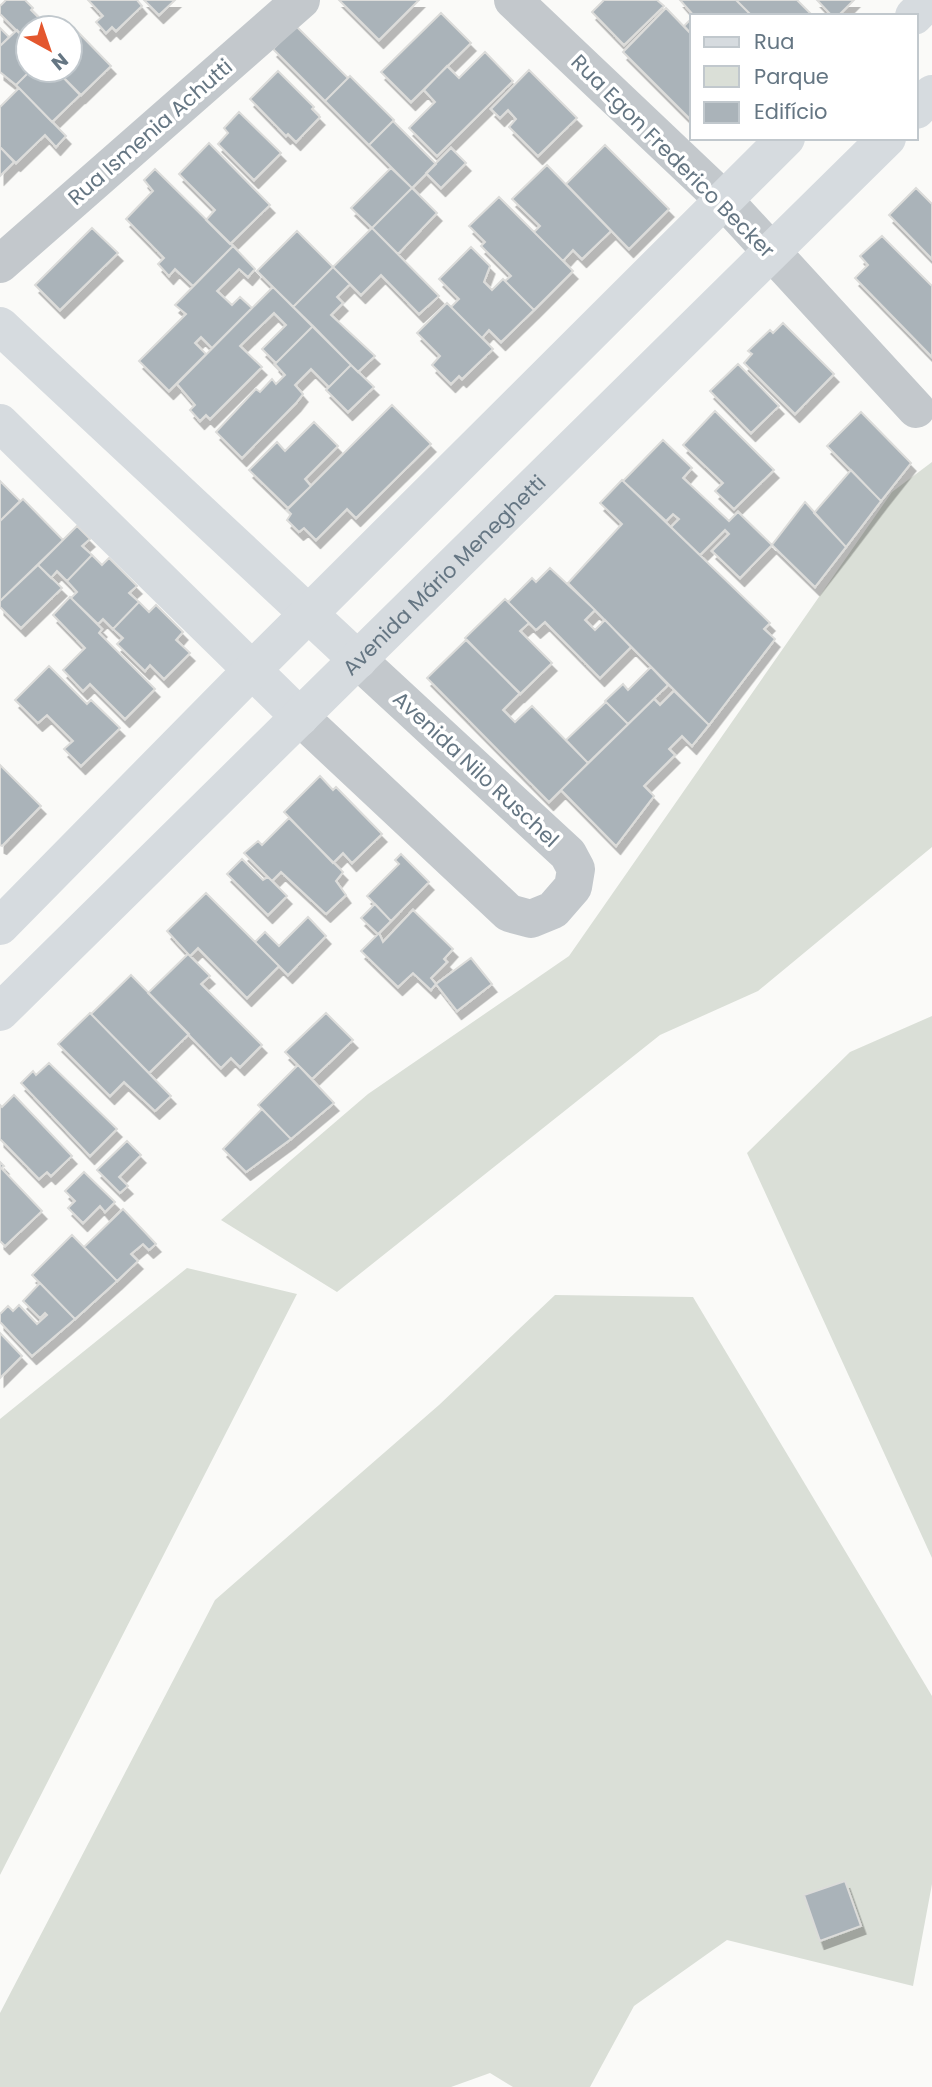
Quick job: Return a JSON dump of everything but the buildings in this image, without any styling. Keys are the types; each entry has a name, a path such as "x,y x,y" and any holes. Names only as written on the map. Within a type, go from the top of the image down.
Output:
{"street":[{"name":"Rua Ismenia Achutti","path":"0,264 301,0"},
{"name":"Rua Egon Frederico Becker","path":"513,0 723,199 916,409"},
{"path":"916,14 930,0"},
{"path":"918,108 932,94"},
{"path":"0,926 252,670 784,140"},
{"name":"Avenida Mário Meneghetti","path":"0,1012 885,140"},
{"name":"Avenida Nilo Ruschel","path":"0,326 568,854 576,869 573,887 553,910 531,919 509,913 300,717 0,423"}],"green space":[{"path":"932,462 932,847 758,991 660,1035 337,1292 221,1220 368,1094 569,956 892,492"},
{"path":"932,1016 932,1558 747,1153 850,1052"},
{"path":"187,1268 297,1294 0,1875 0,1419"},
{"path":"555,1295 693,1297 932,1696 932,1884 913,1986 727,1940 634,2006 590,2087 513,2087 490,2073 451,2087 0,2087 0,2013 215,1600 439,1405"}]}
